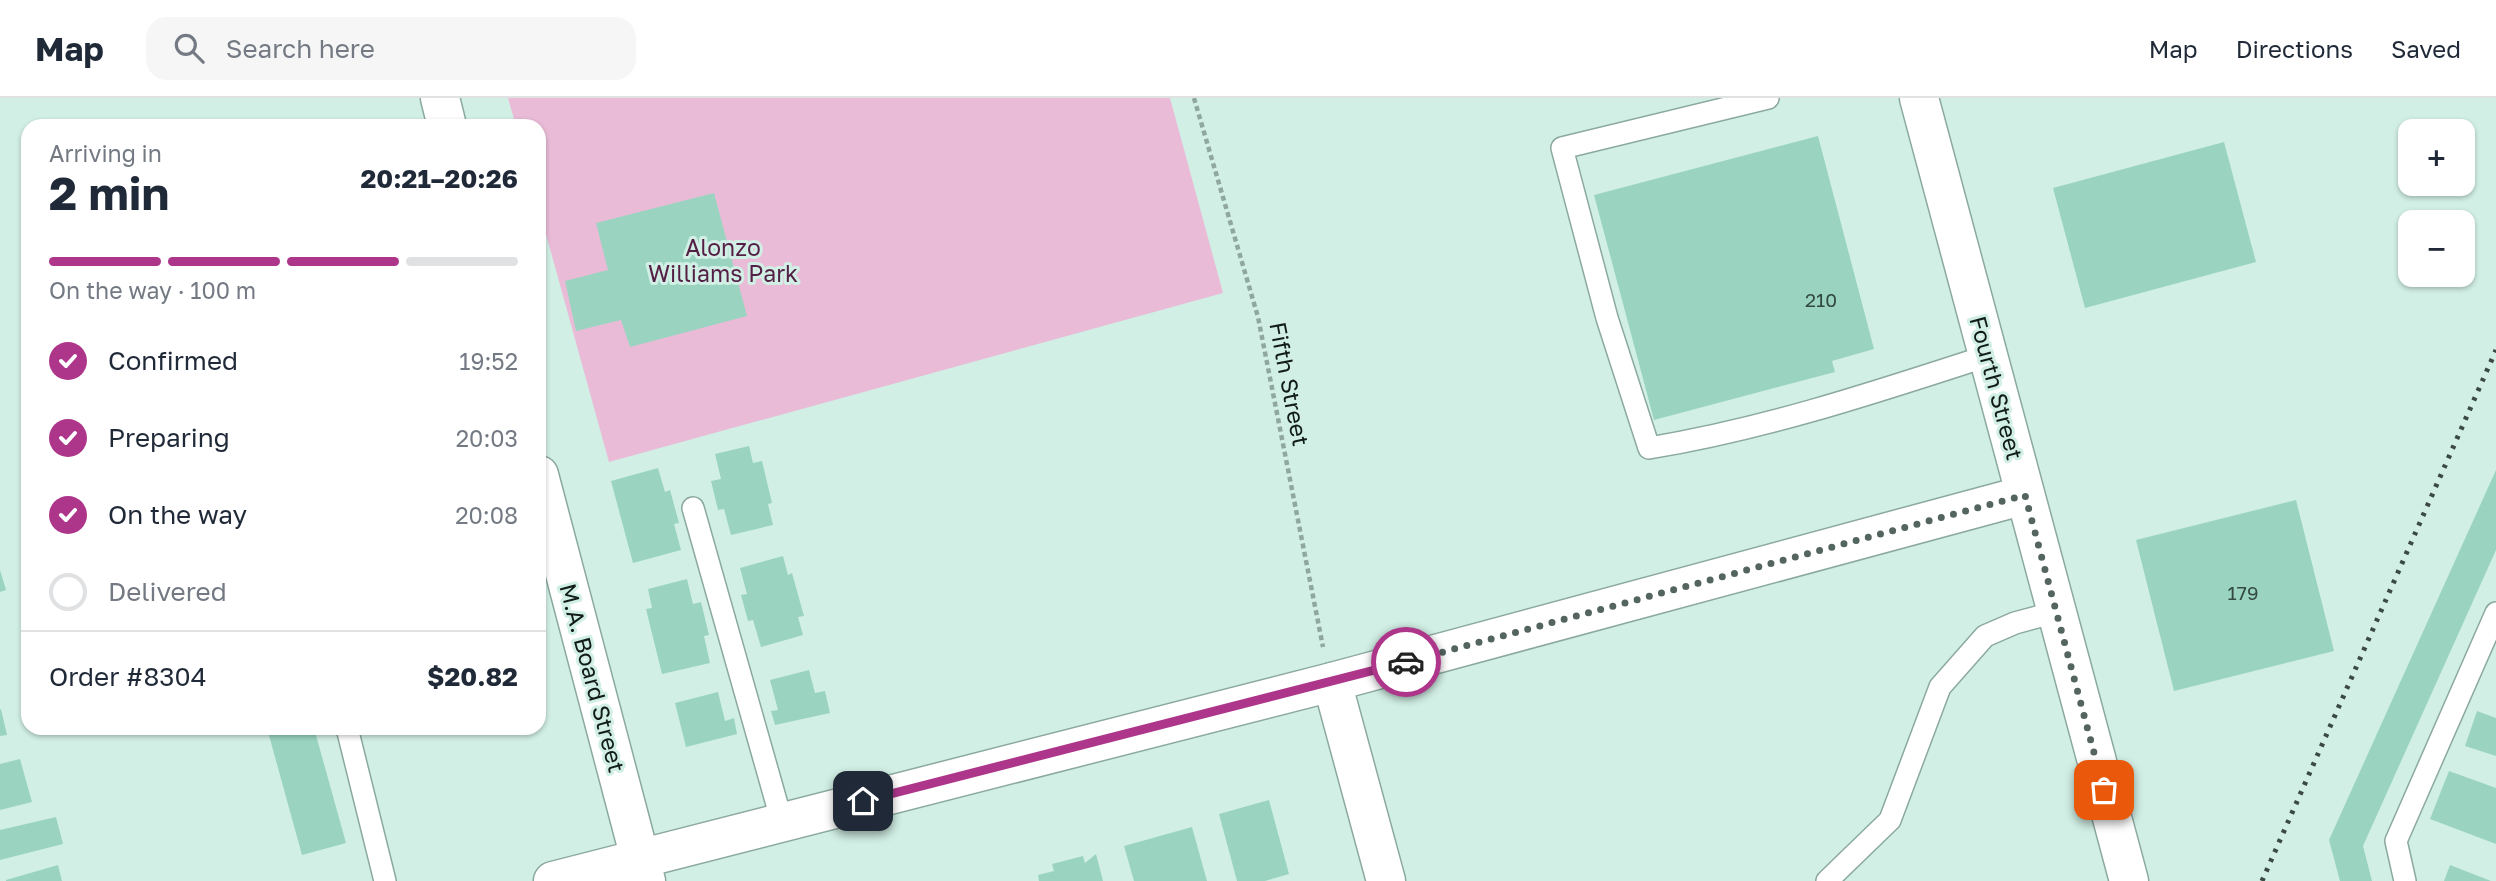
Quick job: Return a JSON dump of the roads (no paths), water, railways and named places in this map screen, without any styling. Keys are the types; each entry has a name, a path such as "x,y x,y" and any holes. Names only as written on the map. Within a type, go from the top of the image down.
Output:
{"street":[{"path":"440,98 445,119"},
{"name":"Fourth Street","path":"1919,98 2129,881"},
{"path":"553,881 643,869 782,822 1332,682 2025,495"},
{"name":"M.A. Board Street","path":"546,502 643,869"},
{"path":"1332,682 1386,881"}],"lane":[{"path":"1768,98 1562,148 1607,318 1649,448 1699,440 1857,398 1987,356"},
{"path":"693,508 782,822"},
{"path":"1827,881 1890,820 1940,687 1985,636 2056,612"},
{"path":"2405,881 2396,841 2495,617"},
{"path":"349,735 386,881"}],"railway":[{"path":"2262,881 2496,350"}],"park label":[{"name":"Alonzo Williams Park","path":"723,261"}]}
